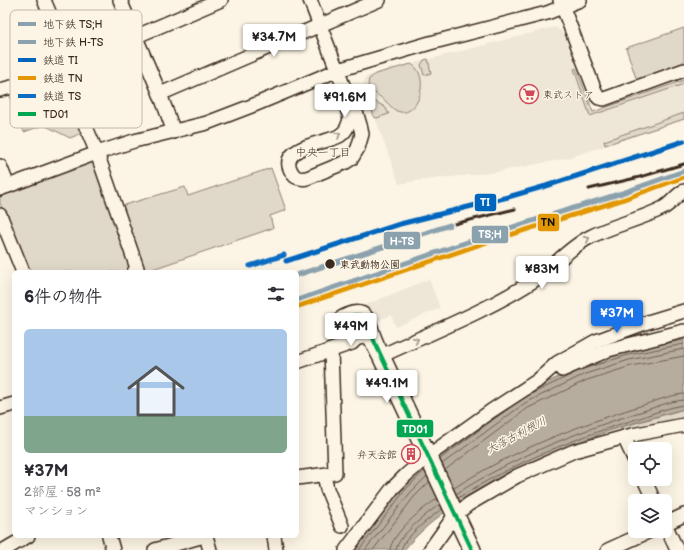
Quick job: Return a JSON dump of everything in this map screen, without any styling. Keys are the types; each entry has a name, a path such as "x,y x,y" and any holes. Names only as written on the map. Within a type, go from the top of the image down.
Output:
{"main road":[{"path":"335,344 338,328 342,319 359,314 367,320 366,336 381,356 472,550"}],"street":[{"path":"44,0 48,10"},
{"path":"120,0 124,10"},
{"path":"142,34 221,0"},
{"path":"310,0 338,70 343,85 350,119 346,130 339,136 294,153 289,159 291,173 300,179 307,178 340,166 352,158 358,148 362,134 360,125 354,105 343,85"},
{"path":"160,94 379,0"},
{"path":"0,166 4,187 134,141 207,123 248,108 338,70 430,43 548,14 561,4 580,0"},
{"path":"561,4 599,98 604,99 684,70"},
{"path":"142,51 174,132"},
{"path":"86,128 97,153 137,268 136,270"},
{"path":"381,356 476,312 525,286 578,244 591,236 665,207 677,194 684,191"},
{"path":"0,215 22,270"},
{"path":"346,550 392,489 429,458 491,411 537,381 557,363 596,341 641,324 684,311"},
{"path":"562,370 608,350 684,331"},
{"path":"299,361 335,344 352,343 366,336"},
{"path":"299,478 335,473 335,344"},
{"path":"0,408 12,405"},
{"path":"430,550 454,513 517,476 574,451 624,437 684,425"},
{"path":"624,437 628,446"},
{"path":"324,475 327,490 342,526"},
{"path":"672,521 684,515"},
{"path":"4,550 25,538"},
{"path":"110,538 113,550"},
{"path":"155,550 173,548 196,538"},
{"path":"202,538 210,550"},
{"path":"274,538 276,550"},
{"path":"608,550 635,538"},
{"path":"671,538 677,550"}],"shaded area":[{"path":"555,27 563,32 593,112 684,80 684,120 568,158 497,172 399,184 363,84 366,77 418,62"},
{"path":"684,28 684,65 637,81 626,48"},
{"path":"428,59 431,73 424,75 421,65 424,60"},
{"path":"411,64 417,70 421,78 420,96 416,104 410,110 403,112 395,110 372,91 368,84 369,79 375,74"},
{"path":"576,68 593,112 684,80 684,84 590,116 574,69"},
{"path":"10,85 10,96 6,86"},
{"path":"374,101 385,107 389,114 377,118 374,117 370,103"},
{"path":"684,113 684,119 605,145 604,141"},
{"path":"22,128 35,128 24,132"},
{"path":"50,128 86,128 87,131 70,138"},
{"path":"90,160 94,161 130,266 128,270 27,270 0,203 0,195"},
{"path":"271,168 286,210 270,216 273,228 150,270 143,270 121,206 185,187 188,196"},
{"path":"429,279 440,308 396,327 391,315 371,324 363,306"},
{"path":"684,336 684,340 627,351 582,366 624,348"},
{"path":"684,409 684,420 590,439 605,432"}],"water":[{"name":"大落古利根川","path":"684,340 684,409 605,432 561,450 502,478 456,504 442,514 404,550 354,550 403,486 422,468 520,395 582,366 627,351"}],"railway":[{"path":"589,189 640,177 684,164"},
{"path":"450,225 515,209"}],"metro line":[{"name":"TS;H","path":"299,299 491,234 622,193 684,171"},
{"name":"H-TS","path":"299,274 450,225"}],"rail line":[{"name":"TI","path":"286,261 400,224 546,186 684,141"},
{"name":"TN","path":"299,306 493,240 624,199 684,177"},
{"name":"TS","path":"250,266 284,255"}],"transit line":[{"name":"TD01","path":"372,337 367,335 347,337 339,331 338,325 345,318 357,315 362,316 368,324 376,345 472,550"}],"place":[{"name":"東武ストア","path":"529,94"},
{"name":"東武動物公園","path":"330,264"},
{"name":"弁天会館","path":"411,454"}],"district":[{"name":"中央一丁目","path":"323,152"}]}
